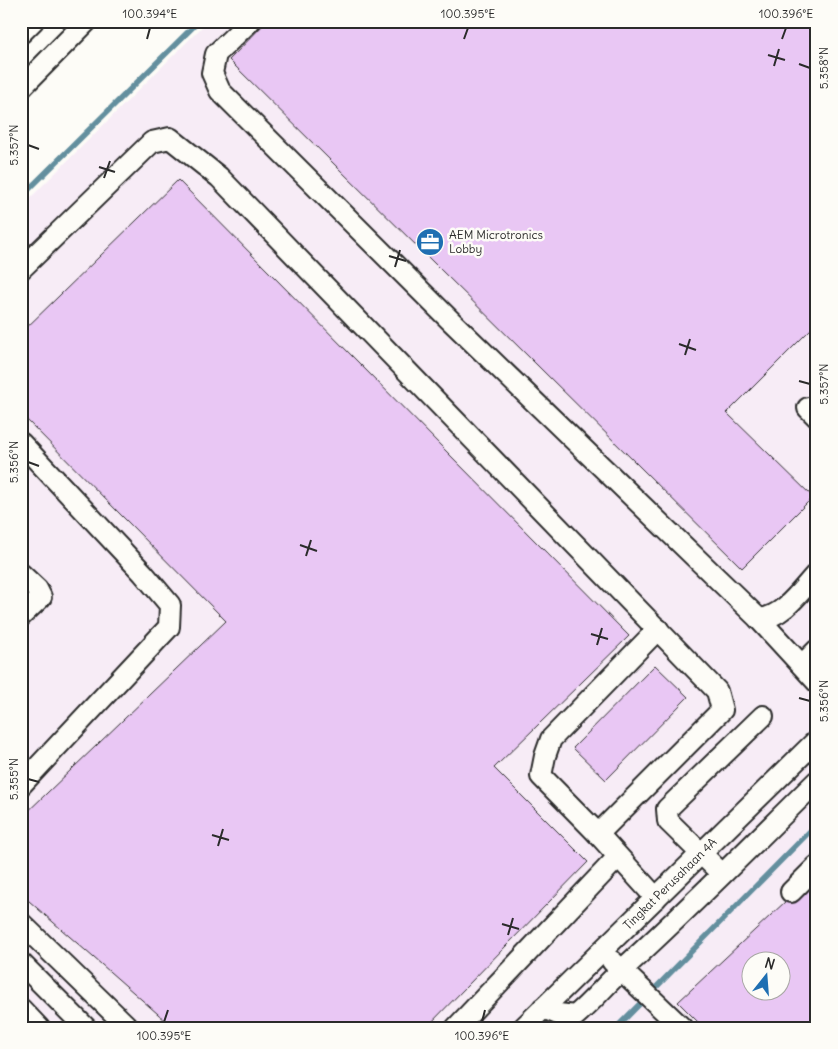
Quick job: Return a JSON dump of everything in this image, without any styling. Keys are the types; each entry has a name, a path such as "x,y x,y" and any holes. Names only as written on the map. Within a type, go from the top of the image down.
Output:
{"street":[{"path":"21,33 33,21"},
{"path":"21,88 87,21"},
{"path":"250,21 216,54 212,73 220,91 450,320 759,619 817,682"},
{"path":"21,269 152,142 170,138 219,177 717,691 722,710 598,834"},
{"path":"21,443 143,573 170,605 169,627 21,785"},
{"path":"759,619 770,618 781,610 817,573"},
{"path":"21,574 37,589 41,597 21,616"},
{"path":"656,898 598,834 541,776 551,739 658,629"},
{"path":"802,665 817,650"},
{"path":"722,874 668,821 667,809 762,716"},
{"name":"Tingkat Perusahaan 4A","path":"527,1026 817,740"},
{"path":"544,1008 558,1014 575,1016 592,1002 817,781"},
{"path":"456,1028 618,857"},
{"path":"791,892 817,866"},
{"path":"21,924 129,1028"},
{"path":"601,952 624,971 682,1028"},
{"path":"21,963 86,1028"},
{"path":"21,1010 39,1028"}],"shaded area":[{"path":"208,21 817,21 817,1028 21,1028 21,207"}],"building":[{"path":"267,21 817,21 817,323 727,413 813,497 742,568 229,60"},
{"path":"178,180 629,636 494,768 588,862 426,1028 174,1028 21,894 21,818 226,621 21,414 21,333"},
{"path":"655,665 688,697 606,780 573,748"},
{"path":"817,872 817,1028 704,1028 678,1002"}],"waterway":[{"path":"21,197 199,21"},
{"path":"616,1028 817,824"}],"place":[{"name":"AEM Microtronics Lobby","path":"430,242"}]}
